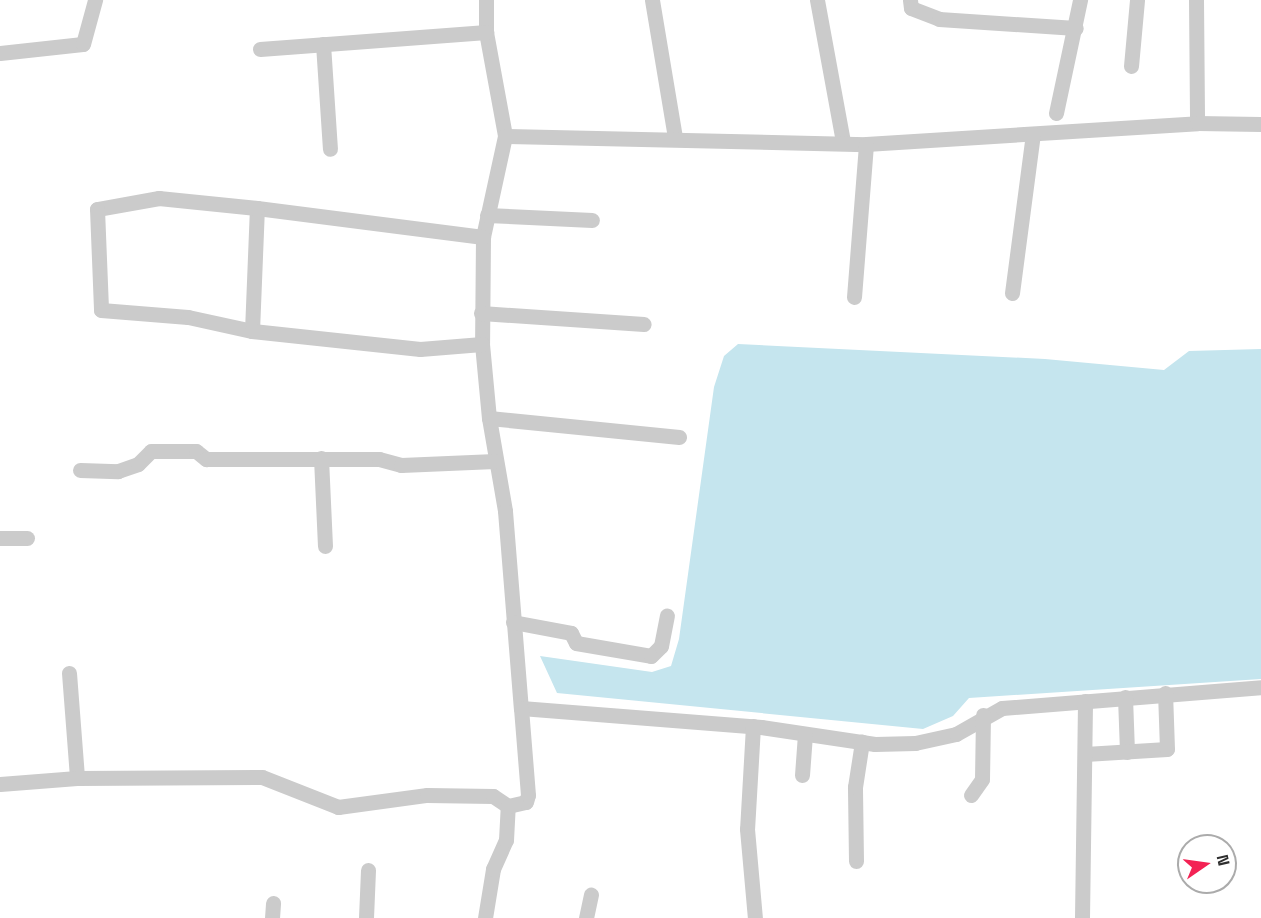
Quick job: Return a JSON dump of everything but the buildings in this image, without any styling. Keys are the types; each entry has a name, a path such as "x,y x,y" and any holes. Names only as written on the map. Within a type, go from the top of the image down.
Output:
{"street":[{"path":"0,53 83,44 95,0"},
{"path":"0,783 77,778 262,777 338,807 427,795 493,796 508,806 526,802 528,795 506,511 495,461 482,344 483,237 505,136 486,32 486,0"},
{"path":"652,0 675,138"},
{"path":"817,0 843,142"},
{"path":"910,0 911,8 939,19 1076,28"},
{"path":"1056,113 1076,28 1080,0"},
{"path":"1131,66 1137,0"},
{"path":"1196,0 1197,123"},
{"path":"261,49 486,32"},
{"path":"323,44 330,149"},
{"path":"505,136 866,144 1197,123 1261,124"},
{"path":"1012,293 1033,134"},
{"path":"854,297 866,144"},
{"path":"482,344 420,349 252,331 188,317 101,310 97,209 159,198 483,237"},
{"path":"252,331 257,208"},
{"path":"487,215 592,220"},
{"path":"481,313 644,324"},
{"path":"489,418 679,437"},
{"path":"80,470 118,471 138,464 151,451 196,451 206,459 379,459 401,465 495,461"},
{"path":"321,458 325,546"},
{"path":"0,538 27,538"},
{"path":"513,622 571,633 576,643 651,656 661,646 667,616"},
{"path":"69,673 77,778"},
{"path":"521,708 753,726 862,742 915,743 956,734 983,715 1002,708 1261,687"},
{"path":"1085,754 1167,749 1165,693"},
{"path":"1125,697 1127,752"},
{"path":"1082,918 1080,845 1085,754 1084,701"},
{"path":"971,795 982,778 983,715"},
{"path":"753,726 747,829 755,918"},
{"path":"802,775 805,734"},
{"path":"856,861 855,787 862,742"},
{"path":"484,918 493,869 506,840 508,806"},
{"path":"366,918 368,870"},
{"path":"586,918 591,895"}],"water":[{"path":"738,344 1045,359 1164,370 1189,351 1261,349 1261,679 969,698 953,716 923,729 557,693 540,656 652,672 671,666 679,639 714,387 724,356"}]}
